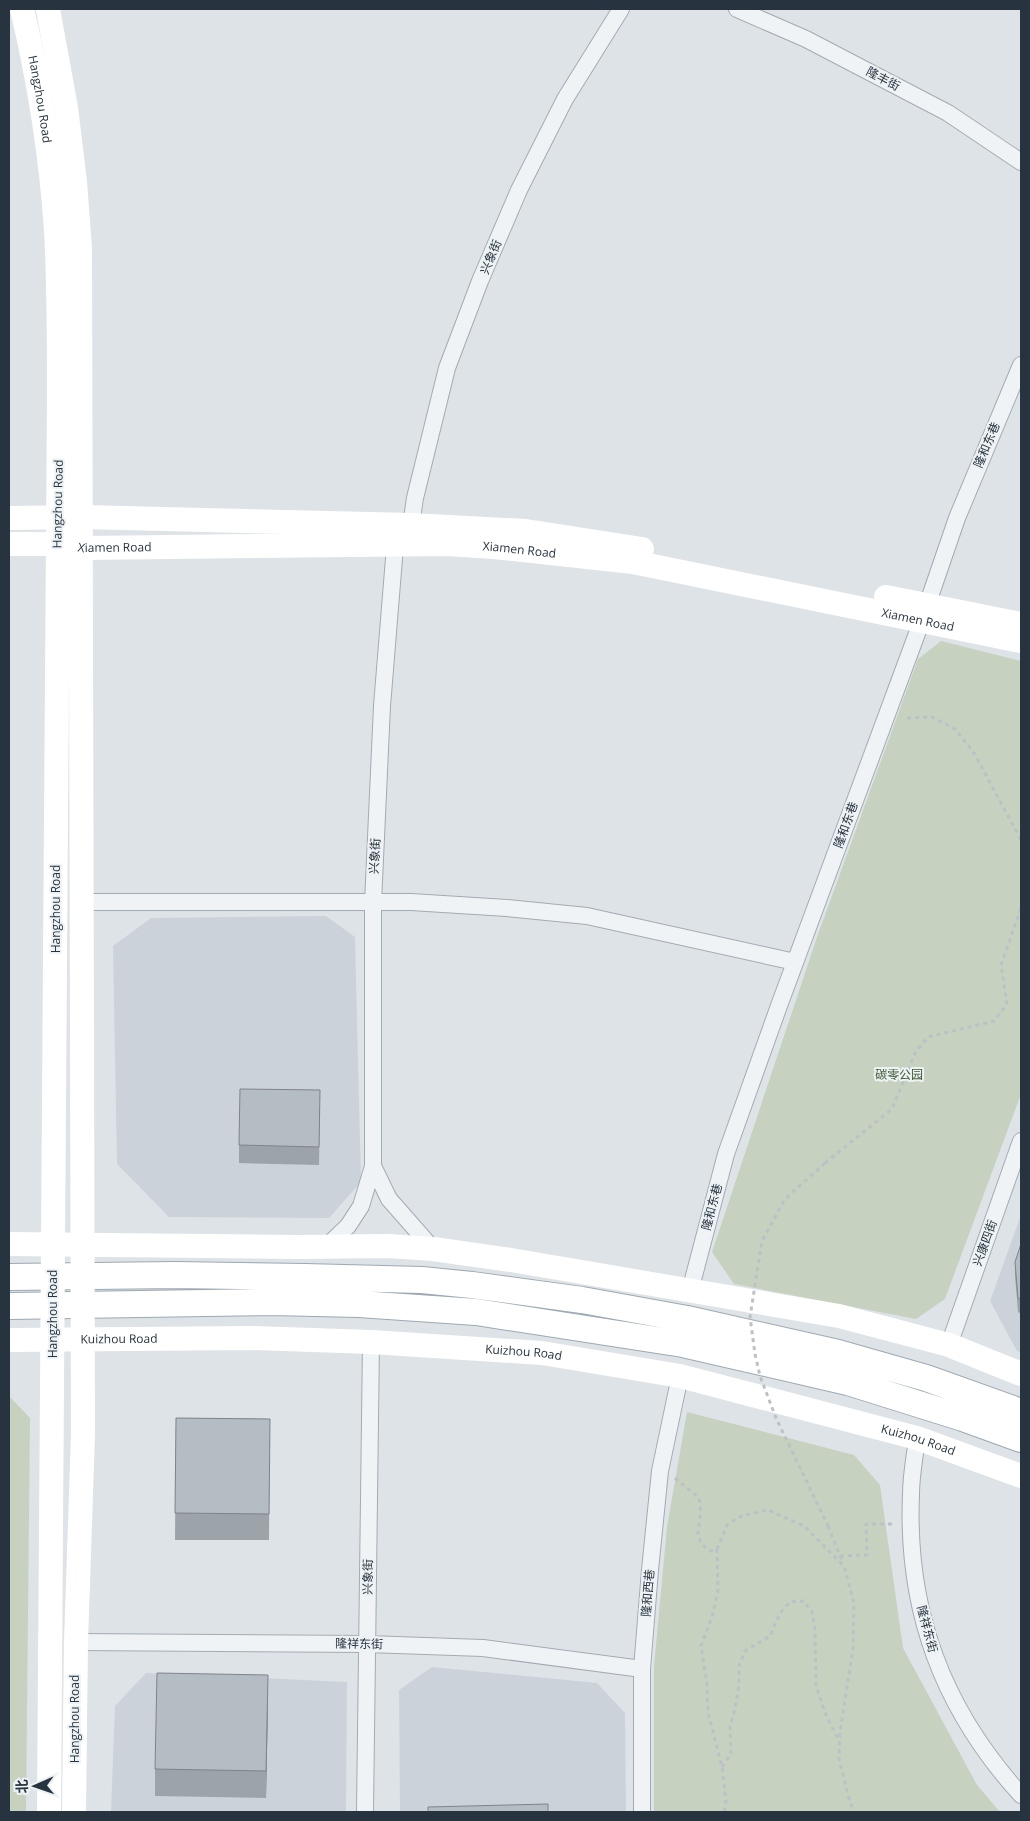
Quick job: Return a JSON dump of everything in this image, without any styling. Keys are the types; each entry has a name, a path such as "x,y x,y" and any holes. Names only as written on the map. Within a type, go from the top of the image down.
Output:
{"main road":[{"name":"Hangzhou Road","path":"22,9 44,115 52,182 58,284 59,394 70,517 82,548 84,1434 76,1642 74,1812"},
{"name":"Hangzhou Road","path":"48,9 66,108 75,182 80,249 70,517 58,544 49,1812"},
{"name":"Xiamen Road","path":"9,518 70,517 411,525 526,531 604,542 925,612 1021,641"},
{"name":"Xiamen Road","path":"9,544 58,544 82,548 447,544 494,547 633,562 925,612 1021,624"},
{"path":"9,1244 388,1246 511,1260 838,1316 949,1345 1021,1374"},
{"path":"9,1277 193,1276 422,1280 582,1300 687,1319 838,1353 926,1378 1021,1412"},
{"path":"9,1306 272,1302 349,1304 476,1312 683,1344 848,1382 963,1418 1021,1439"},
{"name":"Kuizhou Road","path":"9,1340 252,1338 371,1342 542,1353 680,1376 917,1438 1021,1476"}],"street":[{"name":"兴象街","path":"411,525 414,498 447,368 480,282 519,190 565,99 622,9"},
{"name":"隆丰街","path":"737,9 806,39 948,113 1021,162"},
{"name":"隆和东巷","path":"690,1291 726,1154 925,612 957,518 1021,366"},
{"name":"兴象街","path":"327,1246 348,1226 361,1206 373,1166 373,903 382,706 395,546"},
{"path":"82,902 411,902 508,908 587,916 795,962"},
{"name":"兴康四街","path":"949,1345 1021,1141"},
{"name":"兴象街","path":"373,1166 389,1199 433,1250"},
{"name":"兴象街","path":"365,1812 371,1342"},
{"name":"隆和西巷","path":"642,1812 642,1669 650,1570 660,1471 680,1376"},
{"name":"隆祥东街","path":"917,1438 911,1503 912,1559 921,1612 934,1658 950,1693 974,1736 1000,1772 1021,1795"},
{"name":"隆祥东街","path":"76,1642 367,1644 483,1648 642,1669"}],"path":[{"path":"907,718 932,717 955,730 974,753 1021,840"},
{"path":"854,1812 839,1759 854,1640 854,1603 844,1566 828,1526 776,1418 760,1376 750,1317 762,1241 785,1199 825,1163 892,1109 915,1053 928,1037 994,1021 1007,1004 1001,965 1021,908"},
{"path":"672,1475 699,1498 700,1514 697,1534 702,1544 710,1551 717,1549"},
{"path":"724,1812 726,1801 722,1768 708,1712 707,1684 701,1646 712,1617 718,1590 717,1549 727,1525 740,1516 768,1510 804,1526 844,1566"},
{"path":"840,1556 867,1555 866,1524 893,1524"},
{"path":"722,1768 731,1754 730,1726 736,1702 739,1666 745,1651 770,1636 780,1613 790,1602 804,1601 812,1612 815,1630 816,1685 825,1713 840,1741"}],"shaded area":[{"path":"326,916 355,937 361,1182 329,1218 169,1217 117,1164 113,946 151,918"},
{"path":"1021,1215 1021,1353 1017,1351 990,1301"},
{"path":"432,1667 597,1683 625,1713 626,1812 400,1812 399,1690"},
{"path":"146,1673 347,1682 346,1812 111,1812 115,1706"}],"green space":[{"name":"碳零公园","path":"941,641 1021,661 1021,1094 945,1299 916,1319 734,1284 712,1252 817,937 918,659"},
{"path":"9,1396 30,1418 26,1812 9,1812"},
{"path":"687,1412 854,1455 880,1485 903,1648 977,1785 1000,1812 654,1812 654,1666 667,1527"}],"building":[{"path":"240,1089 320,1090 319,1147 239,1145"},
{"path":"1021,1244 1021,1299 1018,1298 1015,1262"},
{"path":"176,1418 270,1419 269,1514 175,1513"},
{"path":"157,1673 268,1675 266,1771 155,1769"},
{"path":"548,1804 548,1812 428,1812 428,1807"}]}
